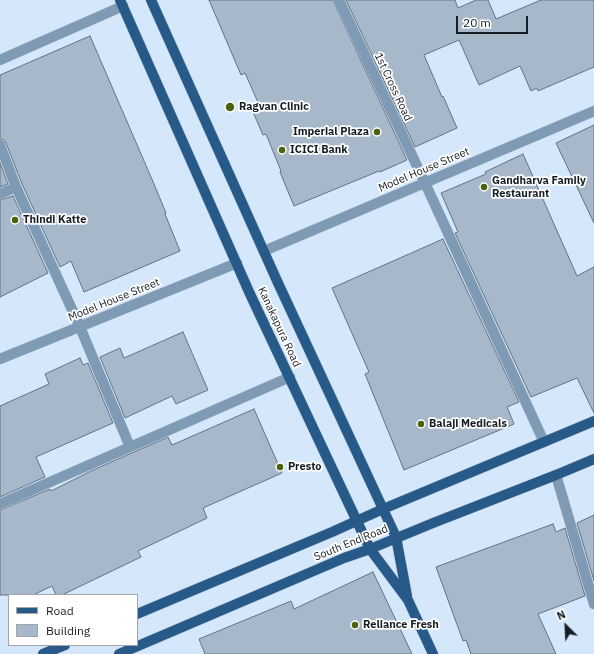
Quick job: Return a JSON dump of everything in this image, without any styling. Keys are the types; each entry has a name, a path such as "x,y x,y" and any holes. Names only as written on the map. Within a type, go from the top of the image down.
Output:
{"main road":[{"name":"Kanakapura Road","path":"151,0 264,251 396,537 408,600"},
{"name":"Kanakapura Road","path":"122,3 236,263 370,549 408,600 434,654"},
{"name":"South End Road","path":"138,614 594,421"},
{"name":"South End Road","path":"138,646 344,558 370,549 396,537 594,459"},
{"path":"43,654 63,646"},
{"name":"South End Road","path":"119,654 138,646"}],"street":[{"name":"1st Cross Road","path":"339,0 544,442"},
{"path":"0,60 122,3"},
{"name":"Model House Street","path":"264,251 594,111"},
{"path":"0,146 16,187 80,327 130,447"},
{"path":"0,194 16,187"},
{"name":"Model House Street","path":"0,359 236,263"},
{"path":"0,504 290,376"},
{"path":"556,475 594,604"}],"building":[{"path":"209,0 333,0 407,160 294,206 266,134 263,135 253,112 261,109 245,73 241,75"},
{"path":"346,0 455,0 458,8 476,0 488,0 496,19 541,0 594,0 594,67 538,91 537,88 531,91 520,66 479,85 459,40 424,55 457,128 415,147"},
{"path":"90,36 154,184 180,251 84,292 71,261 60,267 22,184 6,143 4,140 0,139 0,75"},
{"path":"594,125 594,223 556,143"},
{"path":"523,154 577,276 594,267 594,413 577,378 531,397 455,233 458,232 441,193 486,174 485,172"},
{"path":"0,163 8,184 0,187"},
{"path":"13,196 48,273 0,297 0,200"},
{"path":"443,239 519,402 507,407 514,424 404,470 365,374 369,372 332,288"},
{"path":"183,332 208,390 176,404 172,396 125,418 100,357 120,348 124,358"},
{"path":"80,358 83,365 88,363 113,423 36,457 45,477 0,497 0,406 49,384 45,374"},
{"path":"254,409 282,473 203,508 207,518 138,551 141,557 64,594 56,594 52,586 35,594 0,595 0,510 50,489 51,491 91,471 168,437 172,445"},
{"path":"594,515 594,581 577,523"},
{"path":"553,524 556,532 565,528 585,596 538,614 556,654 471,654 466,640 463,641 436,567"},
{"path":"373,572 412,654 205,654 199,639 291,601 294,609"}],"place":[{"name":"Ragvan Clinic","path":"230,107"},
{"name":"Imperial Plaza","path":"377,132"},
{"name":"ICICI Bank","path":"282,150"},
{"name":"Gandharva Family Restaurant","path":"484,187"},
{"name":"Thindi Katte","path":"15,220"},
{"name":"Balaji Medicals","path":"421,424"},
{"name":"Presto","path":"280,467"},
{"name":"Reliance Fresh","path":"355,625"}]}
